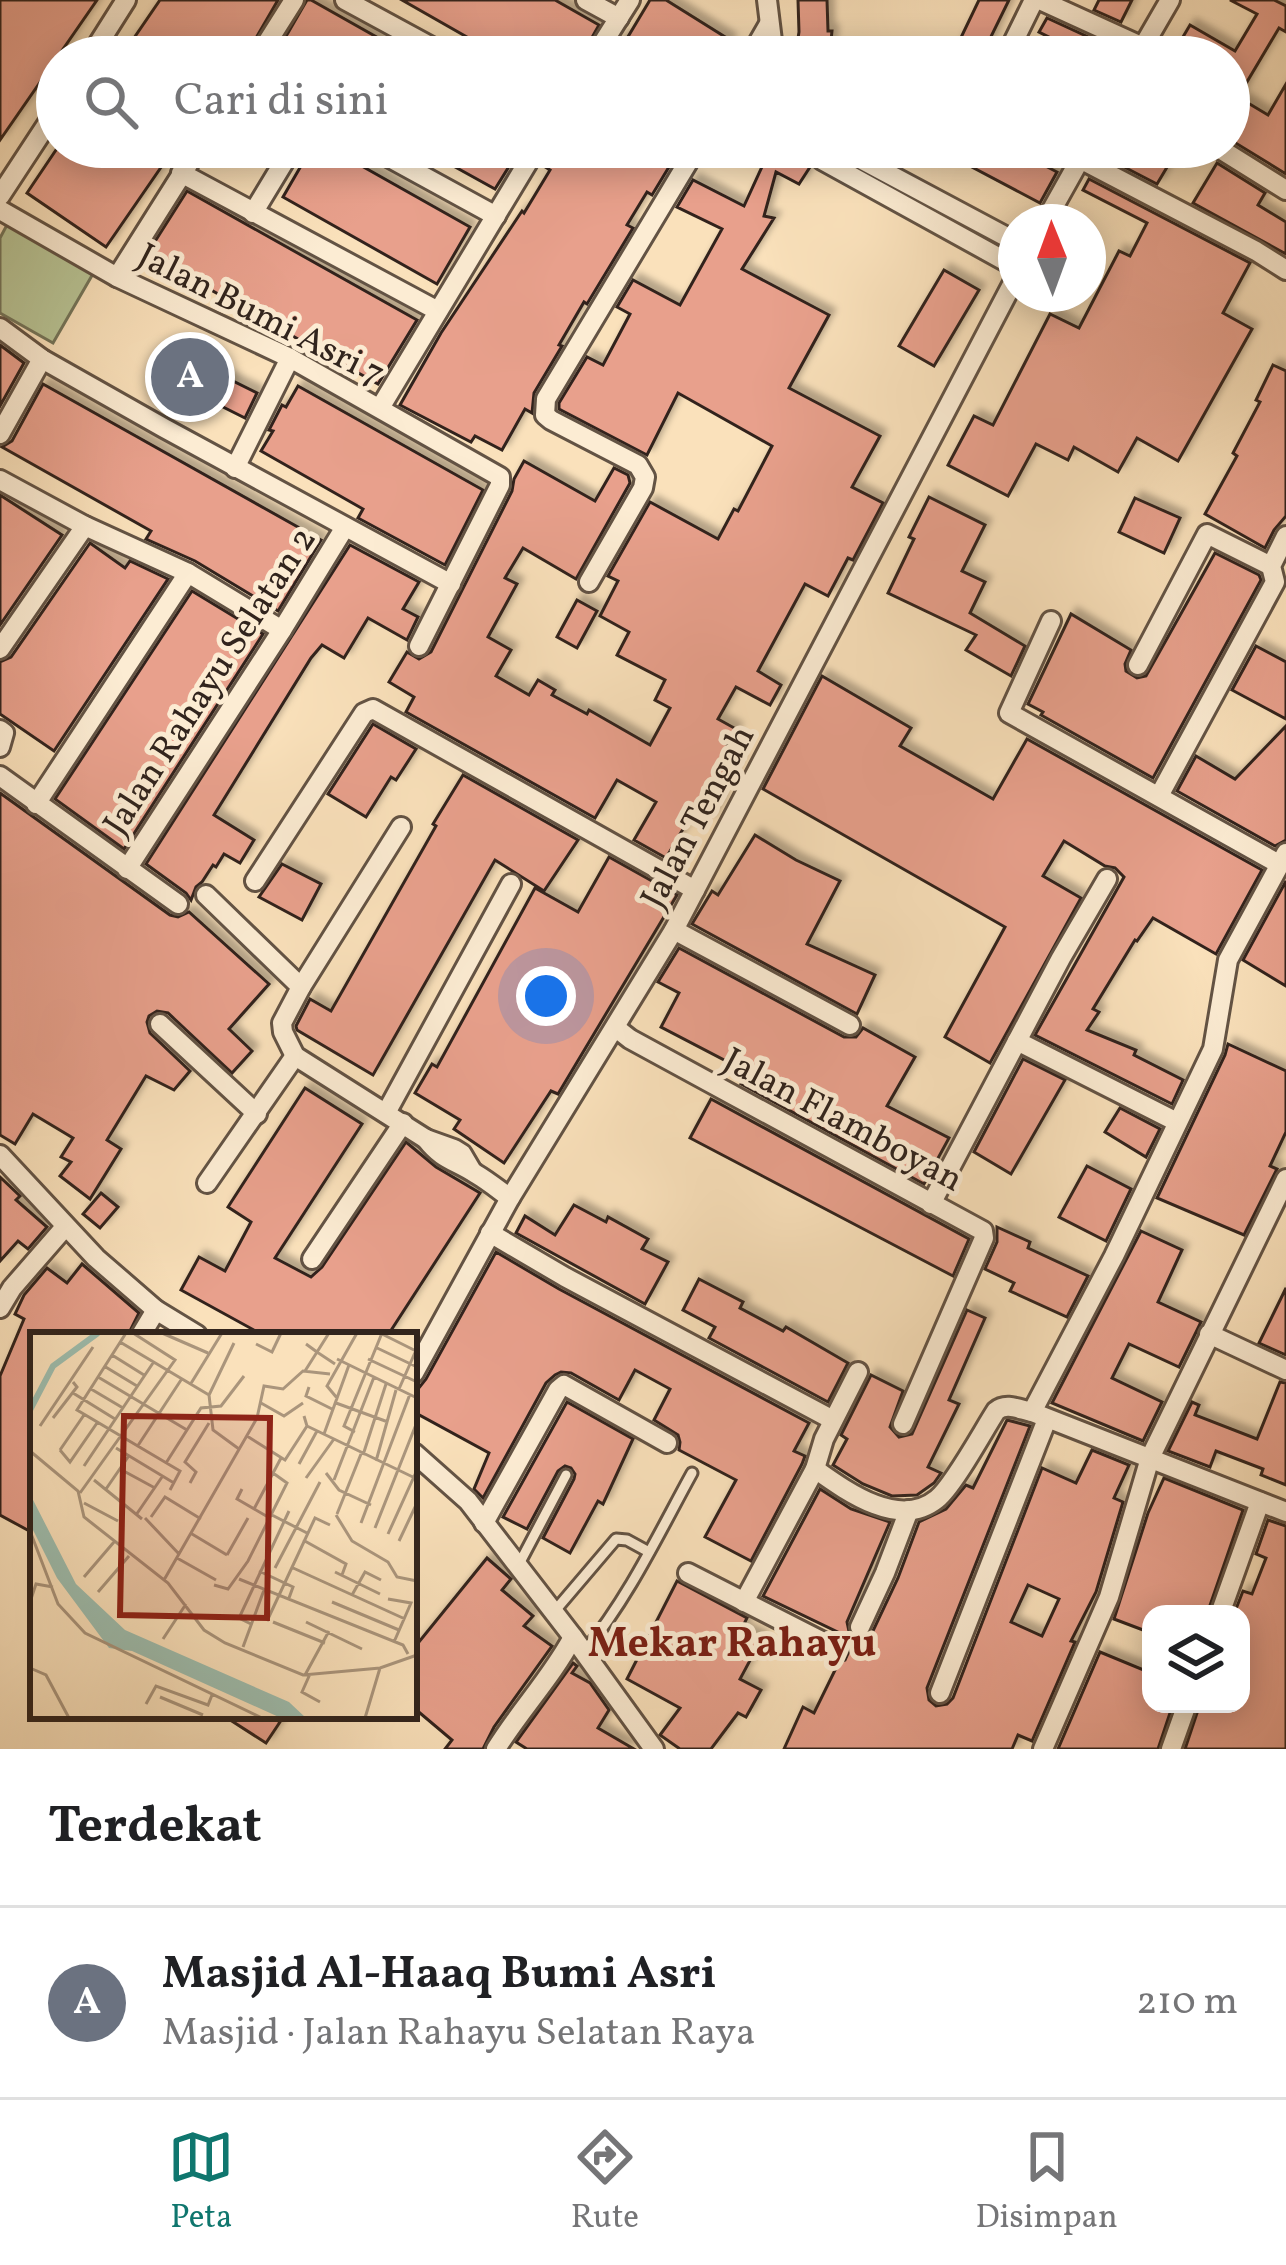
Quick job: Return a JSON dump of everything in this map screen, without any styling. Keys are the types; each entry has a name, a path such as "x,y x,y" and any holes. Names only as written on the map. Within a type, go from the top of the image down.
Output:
{"street":[{"path":"103,36 126,0"},
{"path":"272,36 295,0"},
{"path":"345,0 411,36"},
{"path":"586,0 619,18"},
{"path":"607,36 630,0"},
{"path":"766,0 771,36"},
{"path":"1017,36 1037,0 1108,36"},
{"path":"1149,36 1170,0"},
{"path":"762,36 769,24"},
{"path":"0,196 36,141"},
{"path":"117,277 185,168"},
{"path":"254,213 281,168"},
{"path":"409,168 496,215"},
{"path":"380,408 524,168"},
{"path":"590,582 643,488 644,477 638,465 550,420 545,415 546,400 684,168"},
{"path":"837,168 998,257"},
{"path":"877,168 998,232"},
{"path":"1055,204 1076,168"},
{"path":"1111,168 1286,270"},
{"path":"1250,168 1286,190"},
{"path":"182,172 438,310"},
{"name":"Jalan Bumi Asri 7","path":"0,211 117,277 290,358 495,473 500,485 451,584"},
{"name":"Jalan Tengah","path":"417,1367 510,1198 674,930 998,311"},
{"path":"0,328 42,359 451,584 419,646"},
{"path":"235,468 290,358"},
{"path":"0,434 42,359"},
{"path":"0,480 188,573 282,630"},
{"path":"0,649 85,526"},
{"name":"Jalan Rahayu Selatan 2","path":"127,868 345,527"},
{"path":"1138,665 1207,534 1271,566"},
{"path":"1159,796 1275,582 1271,566 1286,536"},
{"path":"36,804 188,573"},
{"path":"940,1694 1039,1415 1213,1049 1228,960 1282,859 1009,713 1051,621"},
{"path":"254,881 364,713 373,709 695,890"},
{"path":"0,730 4,733 0,747"},
{"path":"0,776 178,904"},
{"path":"401,827 301,987 282,1023 283,1032 296,1056 427,1138 437,1154 510,1198"},
{"path":"932,1204 1107,878"},
{"path":"313,1259 394,1118 511,884"},
{"path":"206,895 301,987"},
{"path":"674,930 850,1025"},
{"path":"160,1024 257,1114"},
{"name":"Jalan Flamboyan","path":"616,1028 983,1231 984,1238 903,1424"},
{"path":"1017,1041 1177,1122"},
{"path":"207,1183 296,1056"},
{"path":"0,1155 95,1258 156,1310 192,1332"},
{"path":"1043,1749 1109,1597 1150,1458 1286,1179"},
{"path":"0,1308 65,1227"},
{"path":"490,1233 832,1420"},
{"path":"144,1332 156,1310"},
{"path":"1209,1334 1286,1370"},
{"path":"744,1602 815,1469 832,1420 858,1372"},
{"path":"484,1522 564,1385 668,1442"},
{"path":"815,1469 880,1507 909,1510 926,1506 946,1490 999,1408 1009,1407 1286,1512"},
{"path":"417,1457 468,1501 579,1645 643,1744"},
{"path":"1223,1605 1260,1502"},
{"path":"860,1627 909,1510"},
{"path":"688,1573 837,1649"},
{"path":"496,1749 564,1654 579,1645"},
{"path":"1171,1749 1184,1713"}],"lane":[{"path":"579,1645 613,1617 692,1473"},
{"path":"518,1566 566,1475"},
{"path":"554,1613 616,1539 649,1552"}],"green space":[{"path":"8,223 94,272 53,343 0,313 0,238"}],"building":[{"path":"0,0 97,0 72,36 36,36 36,88 0,140"},
{"path":"160,0 278,0 257,36 135,36"},
{"path":"311,0 375,36 286,36"},
{"path":"402,0 555,0 599,25 593,36 465,36"},
{"path":"650,0 666,0 724,36 628,36"},
{"path":"798,0 827,0 832,36 798,36"},
{"path":"979,0 1009,0 991,36 962,36"},
{"path":"1099,0 1132,0 1121,22 1094,10"},
{"path":"1230,0 1274,0 1286,6 1286,32 1279,28 1250,77 1250,36 1244,36 1257,14"},
{"path":"1047,18 1086,36 1047,36 1039,32"},
{"path":"1190,25 1209,36 1184,36"},
{"path":"1286,84 1286,174 1250,152 1250,104 1268,115"},
{"path":"44,168 161,168 106,247 27,193"},
{"path":"300,168 365,168 470,227 437,284 283,197"},
{"path":"457,168 508,168 495,189"},
{"path":"547,168 668,168 652,195 647,192 627,225 633,228 559,345 534,393 532,413 525,409 502,450 475,436 471,442 400,405 441,333 550,170"},
{"path":"761,168 809,168 799,184 776,172 764,216 774,218 742,269 829,315 789,388 880,436 852,487 883,503 828,596 805,584 758,671 781,685 770,705 736,687 718,719 736,729 724,752 739,760 709,821 693,812 666,858 634,840 656,802 617,780 595,818 406,712 414,697 389,682 407,652 419,659 431,652 524,461 595,501 614,468 628,475 630,483 576,579 523,548 505,578 517,584 488,637 511,650 496,676 529,695 538,680 555,690 552,695 650,745 670,708 655,700 665,680 617,655 629,632 600,616 618,581 608,576 650,502 718,539 772,446 678,393 647,455 559,409 559,403 587,357 603,365 630,314 617,307 633,280 680,305 722,229 677,207 693,180 744,206"},
{"path":"974,168 1049,168 1057,172 1040,203"},
{"path":"1126,168 1167,168 1157,184"},
{"path":"1214,168 1225,168 1265,193 1258,205 1286,222 1286,254 1193,203"},
{"path":"1089,179 1250,263 1223,313 1252,329 1178,461 1137,438 1118,472 1074,447 1068,460 1036,444 1008,496 948,465 974,416 993,425 1050,314 1079,328 1087,312 1106,312 1106,276 1119,251 1130,256 1147,223 1083,190"},
{"path":"187,191 417,320 378,384 147,254"},
{"path":"944,270 979,290 934,366 899,346"},
{"path":"0,345 24,363 0,406"},
{"path":"182,351 257,393 245,418 201,396 198,402 165,387"},
{"path":"1273,365 1286,371 1286,516 1265,548 1205,514 1237,456 1233,453"},
{"path":"43,384 321,540 278,611 195,561 146,539 151,531 2,447 12,441"},
{"path":"298,386 483,490 445,565 358,518 363,509 261,451 282,405 286,407"},
{"path":"0,495 62,535 0,625"},
{"path":"929,497 985,525 962,571 985,582 970,613 1025,646 1011,676 966,650 976,635 888,593"},
{"path":"1135,498 1180,518 1164,553 1119,532"},
{"path":"90,543 125,568 130,561 168,579 54,751 0,714 0,662 11,657"},
{"path":"350,545 419,582 403,609 418,617 407,640 368,618 344,658 322,645 311,658 214,815 254,840 240,863 224,854 191,900 146,864"},
{"path":"1215,553 1261,580 1153,778 1028,704 1071,614 1131,650 1126,671 1137,678 1146,676"},
{"path":"192,591 263,634 124,849 55,799"},
{"path":"577,600 597,611 577,648 557,637"},
{"path":"1256,646 1286,662 1286,719 1232,690"},
{"path":"822,676 911,728 900,746 993,799 1027,739 1262,870 1216,954 1153,918 1093,1009 1099,1012 1087,1030 1136,1050 1134,1055 1183,1080 1172,1104 1035,1035 1124,877 1064,841 1043,876 1081,898 990,1063 945,1037 1005,927 763,789"},
{"path":"373,724 416,749 366,817 328,794"},
{"path":"1286,726 1286,840 1275,846 1177,791 1196,756 1235,779"},
{"path":"463,775 578,840 544,891 495,860 373,1075 296,1026 310,999 331,1011"},
{"path":"0,793 170,915 189,912 269,984 229,1029 252,1051 232,1073 168,1013 157,1011 149,1016 150,1033 190,1071 174,1090 146,1076 107,1140 121,1149 90,1199 60,1176 71,1162 61,1157 73,1138 33,1114 15,1144 0,1135"},
{"path":"755,835 840,881 807,944 875,975 857,1014 692,924 712,891 718,895"},
{"path":"609,857 677,895 558,1094 551,1091 504,1163 454,1129 460,1120 415,1093 432,1064 437,1067 535,888 578,912"},
{"path":"282,864 321,884 302,920 259,897"},
{"path":"1286,881 1286,986 1243,960"},
{"path":"679,948 844,1037 856,1037 863,1028 915,1057 887,1106 949,1138 924,1184 741,1084 747,1072 661,1027 679,993 658,982"},
{"path":"1228,1044 1286,1071 1286,1132 1270,1166 1277,1169 1244,1235 1157,1198"},
{"path":"1023,1059 1065,1080 1011,1174 974,1152"},
{"path":"305,1088 362,1124 275,1258 311,1277 406,1142 480,1193 390,1332 258,1332 181,1290 199,1257 225,1271 251,1222 228,1207"},
{"path":"711,1099 969,1239 953,1276 690,1138"},
{"path":"1120,1108 1160,1129 1146,1157 1105,1132"},
{"path":"1087,1166 1131,1189 1106,1241 1059,1217"},
{"path":"0,1177 20,1196 16,1200 47,1227 28,1249 18,1241 0,1261"},
{"path":"101,1193 118,1207 100,1228 83,1214"},
{"path":"574,1205 648,1239 642,1249 668,1262 645,1304 516,1233 525,1216 555,1235"},
{"path":"997,1227 1030,1242 1028,1248 1088,1276 1067,1317 1010,1291 1014,1283 985,1269 997,1242"},
{"path":"1141,1231 1182,1250 1158,1302 1201,1322 1179,1367 1129,1344 1112,1378 1162,1402 1143,1441 1052,1403"},
{"path":"496,1252 809,1423 794,1451 805,1456 751,1561 705,1537 736,1480 679,1450 678,1435 654,1420 670,1389 635,1370 619,1400 571,1373 555,1375 546,1383 483,1498 474,1489 489,1453 417,1414 417,1390"},
{"path":"82,1264 139,1313 130,1332 30,1332 30,1531 0,1515 0,1376 24,1319 15,1314 24,1295 47,1268 67,1283"},
{"path":"699,1279 743,1302 740,1308 783,1331 786,1327 848,1363 828,1402 709,1338 715,1327 683,1310"},
{"path":"1286,1288 1286,1355 1259,1343"},
{"path":"967,1310 985,1318 949,1400 959,1404 928,1467 941,1473 934,1483 917,1495 892,1496 833,1465 847,1439 841,1435 871,1375 903,1391 890,1427 899,1437 912,1434"},
{"path":"1280,1382 1286,1383 1286,1485 1261,1475 1263,1469 1216,1451 1210,1467 1168,1451 1192,1402 1199,1405 1195,1415 1257,1439"},
{"path":"567,1402 633,1439 603,1504 598,1501 570,1553 543,1538 574,1479 571,1468 558,1471 527,1529 503,1517"},
{"path":"1007,1420 1030,1426 927,1688 936,1706 953,1698 1042,1468 1076,1483 1092,1450 1129,1465 1114,1498 1123,1502 1096,1592 1071,1641 1075,1642 1032,1741 1018,1735 1012,1749 784,1749 803,1707 814,1713 850,1649 850,1638 763,1596 820,1489 851,1509 890,1522 847,1622 850,1636 862,1640 872,1633 919,1522 946,1509 966,1485 973,1488","holes":["1028,1585 1059,1599 1042,1636 1011,1622"]},
{"path":"1164,1478 1243,1510 1210,1605 1142,1605 1142,1630 1114,1619"},
{"path":"1268,1520 1286,1526 1286,1749 1185,1749 1197,1713 1250,1713 1250,1605 1238,1605 1243,1591 1252,1594 1266,1558 1256,1554"},
{"path":"487,1558 511,1579 502,1590 533,1616 524,1626 552,1646 483,1749 445,1749 452,1740 417,1711 417,1644"},
{"path":"677,1581 747,1618 742,1628 762,1638 740,1679 761,1690 746,1717 738,1713 711,1749 680,1749 660,1735 680,1708 627,1679"},
{"path":"1100,1652 1142,1669 1142,1713 1170,1713 1158,1749 1058,1749"},
{"path":"573,1663 577,1666 572,1673 590,1683 609,1710 598,1728 634,1749 527,1749 516,1742"},
{"path":"229,1719 276,1719 280,1722 266,1743"}],"place":[{"name":"Masjid Al-Haaq Bumi Asri","path":"190,377"}],"district":[{"name":"Mekar Rahayu","path":"732,1641"}]}
